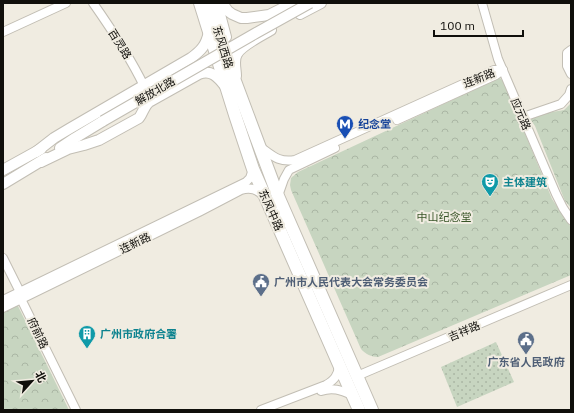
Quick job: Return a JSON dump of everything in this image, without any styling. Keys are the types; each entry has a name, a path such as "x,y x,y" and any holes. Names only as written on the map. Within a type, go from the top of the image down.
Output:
{"highway":[{"name":"东风中路","path":"200,3 226,87 254,169 359,410"},
{"name":"东风西路","path":"210,3 238,90"},
{"name":"东风中路","path":"238,90 278,196 372,410"}],"main road":[{"path":"217,3 231,53 238,90"},
{"path":"222,3 228,11 241,18 269,15 293,3"},
{"name":"解放北路","path":"3,184 41,162 103,120 221,48 303,3"},
{"name":"解放北路","path":"3,170 36,152 103,120 310,3"},
{"path":"238,90 235,64 236,54 251,42 321,3"},
{"path":"36,152 59,135 195,56 205,45 209,32"},
{"path":"41,162 68,149 99,140 139,118 149,102 203,72 214,74 226,87"},
{"path":"140,88 149,102"}],"street":[{"path":"3,32 66,3"},
{"name":"百灵路","path":"93,3 128,57 140,88"},
{"path":"482,3 502,70"},
{"name":"应元路","path":"487,3 503,60 502,70 556,194 571,220"},
{"path":"269,15 263,24 265,29 271,30"},
{"path":"571,50 567,53 567,66 571,74"},
{"name":"连新路","path":"259,146 279,159 288,161 295,160 494,70 502,70"},
{"name":"连新路","path":"278,196 286,174 289,170 393,121 496,76 502,70"},
{"path":"522,117 561,104 569,95 571,89"},
{"name":"连新路","path":"3,308 19,295 243,183 250,178 254,169"},
{"name":"连新路","path":"3,300 19,295 199,212 242,190 248,188 254,189 261,193 266,199"},
{"name":"府前路","path":"3,258 19,295 76,410"},
{"name":"府前路","path":"3,269 19,295"},
{"name":"吉祥路","path":"357,376 571,285"},
{"path":"261,410 326,385 333,381 336,377 339,371 339,366"},
{"path":"274,410 327,389 338,390 352,395"}],"green space":[{"name":"中山纪念堂","path":"500,78 504,82 552,199 571,227 571,275 378,357 369,355 361,349 291,190 291,178 298,172"},
{"path":"571,103 571,208 565,201 535,126 528,116 564,110"},
{"path":"17,304 69,410 3,410 3,312"},
{"path":"496,342 514,382 457,407 441,367"}],"place":[{"name":"纪念堂","path":"345,139"},
{"name":"主体建筑","path":"490,197"},
{"name":"广州市人民代表大会常务委员会","path":"261,297"},
{"name":"广州市政府合署","path":"87,349"},
{"name":"广东省人民政府","path":"526,355"}]}
